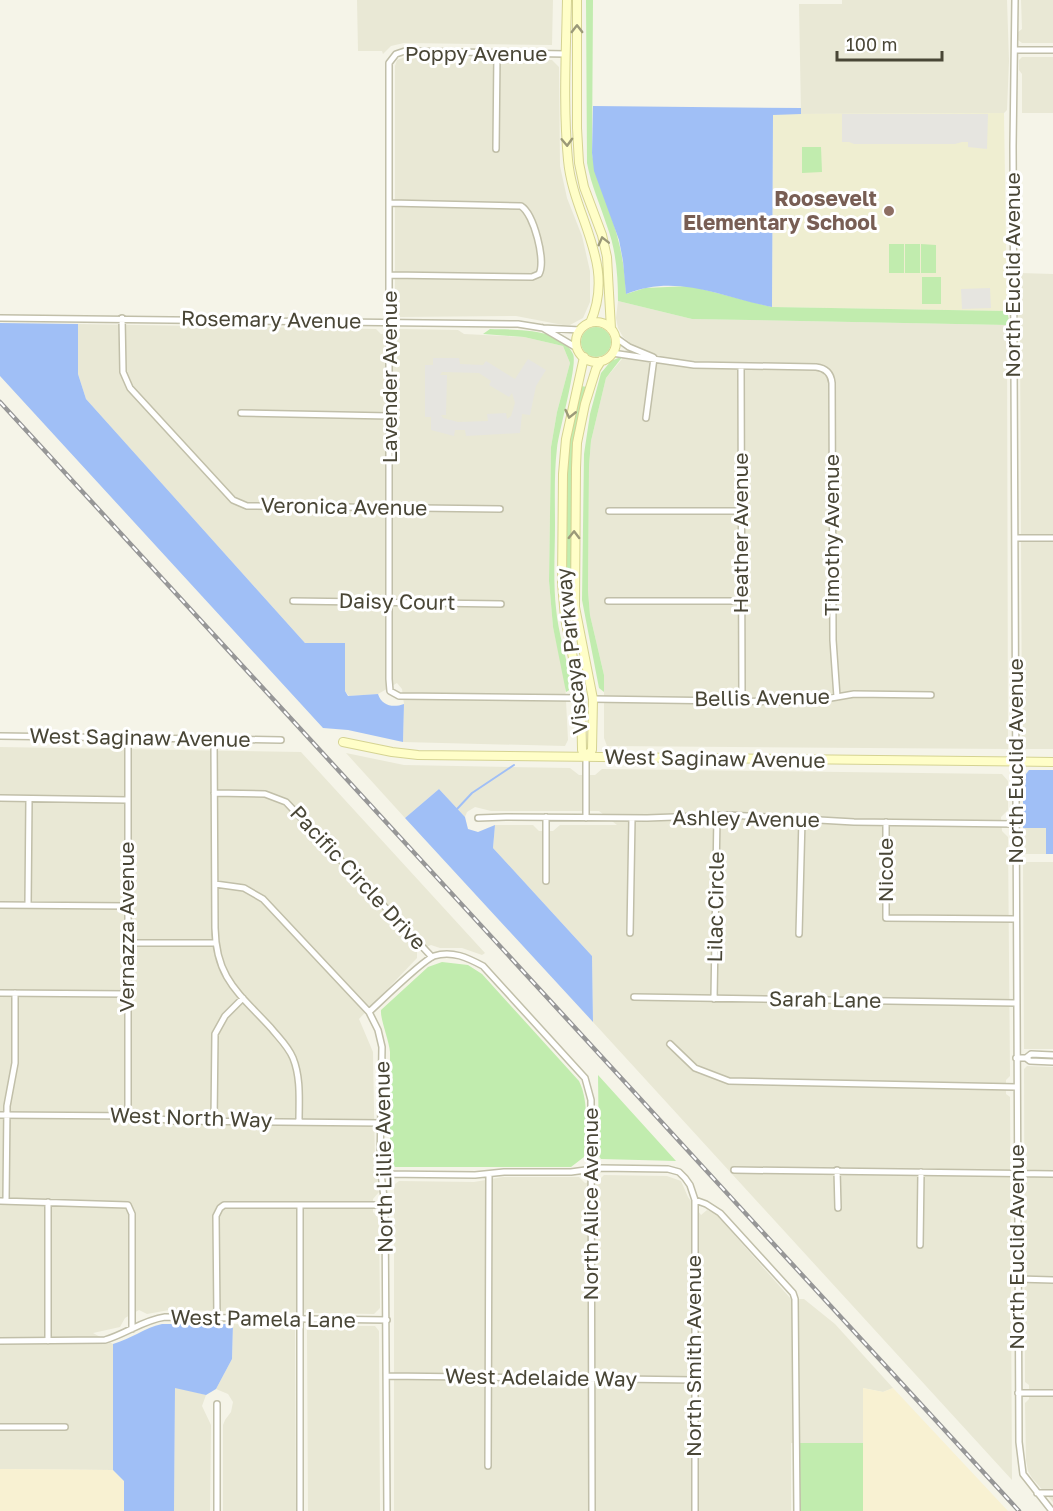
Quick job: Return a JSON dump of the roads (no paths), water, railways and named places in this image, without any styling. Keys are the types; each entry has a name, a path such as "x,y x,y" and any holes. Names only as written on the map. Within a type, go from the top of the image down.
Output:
{"street":[{"path":"567,0 566,140 569,173 592,242 598,273 597,306 590,323 580,330 576,339 577,348 584,357 592,361 601,361 612,353 615,337 611,329 607,257 602,235 581,176 577,128 577,0"},
{"name":"North Euclid Avenue","path":"1015,0 1013,143 1018,1393 1021,1467 1026,1480 1052,1511"},
{"path":"1015,50 1053,50"},
{"name":"Poppy Avenue","path":"389,63 396,54 405,51 566,54"},
{"path":"496,150 497,53"},
{"path":"566,54 571,58 572,63 572,110 577,128"},
{"name":"Lavender Avenue","path":"389,63 390,692 399,696 581,698"},
{"path":"390,203 521,206 527,210 540,250 542,269 537,276 531,277 390,276"},
{"name":"Rosemary Avenue","path":"0,318 518,324 580,330"},
{"name":"Veronica Avenue","path":"122,318 123,372 130,388 233,500 247,506 500,509"},
{"path":"590,323 602,323 611,329"},
{"name":"Rosemary Avenue","path":"543,328 577,348"},
{"path":"615,337 629,347 654,358"},
{"path":"612,353 694,365 741,366"},
{"name":"Viscaya Parkway","path":"584,357 566,439 563,474 562,583 565,618 581,698 582,750 586,757 592,750 593,699 578,626 573,586 577,443 585,404 596,369 601,361"},
{"path":"646,418 654,358"},
{"name":"Timothy Avenue","path":"741,366 823,368 829,373 832,383 833,640 837,697"},
{"name":"Heather Avenue","path":"741,366 742,701"},
{"path":"242,413 389,416"},
{"path":"609,511 741,511"},
{"path":"1015,538 1053,538"},
{"path":"562,583 569,587 572,619 578,626"},
{"name":"Daisy Court","path":"293,601 501,604"},
{"path":"608,601 741,601"},
{"name":"Bellis Avenue","path":"593,699 808,702 864,694 931,695"},
{"name":"West Saginaw Avenue","path":"0,736 281,740"},
{"name":"Vernazza Avenue","path":"128,739 128,1116"},
{"path":"214,739 215,942 220,967 243,998 280,1038 292,1057 299,1077 298,1121"},
{"name":"West Saginaw Avenue","path":"343,742 405,754 1053,762"},
{"path":"586,757 586,818"},
{"name":"Pacific Circle Drive","path":"214,793 265,794 286,802 432,957"},
{"path":"0,798 127,800"},
{"path":"28,905 29,799"},
{"name":"Ashley Avenue","path":"477,819 717,815 886,822 1015,824"},
{"name":"Lilac Circle","path":"714,999 717,815"},
{"path":"546,817 546,881"},
{"path":"630,933 632,818"},
{"path":"799,934 802,819"},
{"name":"Nicole","path":"886,822 886,918 1016,918"},
{"name":"North Lillie Avenue","path":"215,884 244,888 263,899 369,1012 378,1030 382,1047 381,1174 385,1205 387,1511"},
{"path":"0,905 128,906"},
{"path":"128,943 215,942"},
{"name":"North Alice Avenue","path":"432,957 455,954 483,966 578,1068 589,1088 592,1168 592,1511"},
{"path":"369,1012 432,957"},
{"path":"0,993 127,994"},
{"path":"15,993 15,1063 8,1097 3,1201 128,1205 132,1214 132,1329"},
{"path":"214,1121 215,1034 225,1016 243,998"},
{"name":"Sarah Lane","path":"634,998 1016,1003"},
{"path":"670,1044 695,1068 729,1081 1016,1087"},
{"path":"1026,1058 1031,1054 1053,1055"},
{"path":"1016,1058 1053,1062"},
{"name":"West North Way","path":"0,1115 128,1116 174,1121 382,1123"},
{"path":"381,1174 571,1172 592,1168 679,1172 690,1185 695,1200 720,1213 795,1299 797,1511"},
{"path":"734,1170 1053,1173"},
{"path":"837,1170 838,1208"},
{"path":"920,1245 921,1172"},
{"path":"488,1466 489,1174"},
{"name":"North Smith Avenue","path":"695,1200 695,1511"},
{"path":"48,1202 48,1341"},
{"path":"218,1318 216,1216 220,1208 228,1204 385,1205"},
{"path":"300,1205 300,1511"},
{"path":"1018,1279 1053,1280"},
{"name":"West Pamela Lane","path":"0,1341 105,1340 143,1322 165,1317 387,1320"},
{"name":"West Adelaide Way","path":"387,1376 694,1380"},
{"path":"1018,1393 1053,1393"},
{"path":"217,1404 217,1511"},
{"path":"0,1426 65,1426"},
{"path":"1037,1493 1053,1493"}],"water":[{"path":"593,106 801,108 801,114 773,115 772,307 681,286 645,288 626,294 619,240 594,171"},
{"path":"0,323 78,324 78,374 86,399 305,643 345,643 345,691 348,696 378,694 388,705 404,704 403,742 348,730 323,728 0,376"},
{"path":"1029,770 1053,770 1053,854 1046,854 1046,828 1023,828 1023,778"},
{"path":"439,789 465,817 468,829 478,832 495,825 493,848 592,956 593,1022 405,818"},
{"path":"162,1324 233,1324 232,1359 216,1389 206,1395 175,1388 174,1511 124,1511 124,1481 113,1470 113,1344"}],"waterway":[{"path":"457,809 472,793 514,765"}],"railway":[{"path":"0,402 1019,1511"}],"place":[{"name":"Roosevelt Elementary School","path":"889,211"}]}
